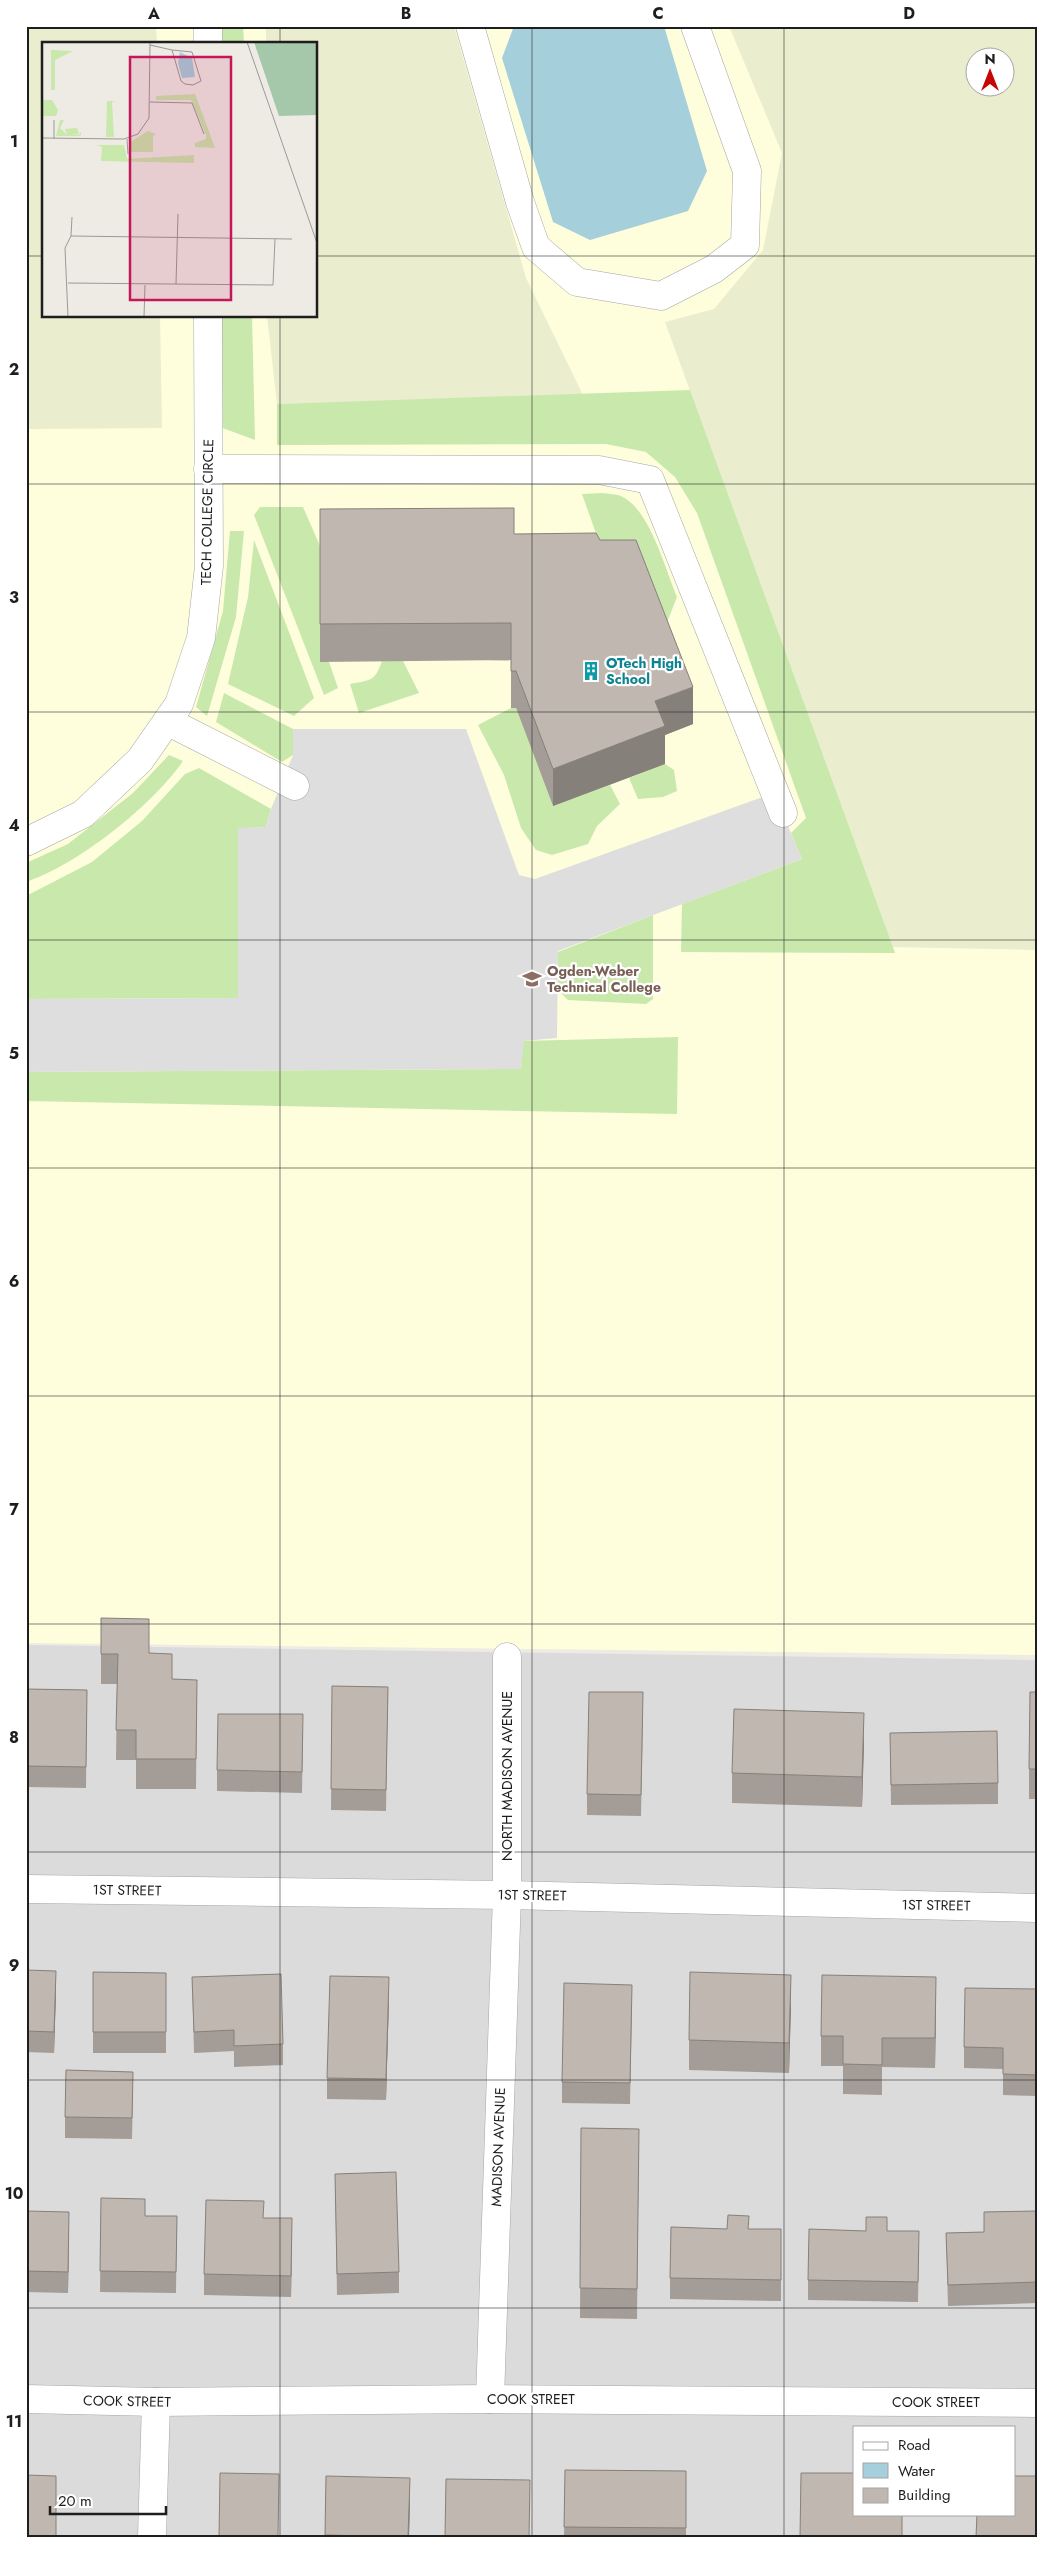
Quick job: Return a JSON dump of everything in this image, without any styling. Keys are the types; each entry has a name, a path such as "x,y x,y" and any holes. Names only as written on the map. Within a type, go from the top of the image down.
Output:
{"street":[{"path":"208,26 208,42"},
{"path":"470,26 520,202 536,247 577,282 661,296 714,269 745,245 748,170 695,26"},
{"name":"TECH COLLEGE CIRCLE","path":"26,842 83,814 140,760 179,704 202,638 209,566 208,318"},
{"path":"208,469 599,470 650,480 782,813"},
{"path":"167,721 296,786"},
{"name":"NORTH MADISON AVENUE","path":"507,1657 507,1894"},
{"name":"1ST STREET","path":"26,1889 507,1894 1037,1908"},
{"name":"MADISON AVENUE","path":"490,2399 507,1894"},
{"name":"COOK STREET","path":"26,2400 156,2402 490,2399 1037,2403"},
{"path":"152,2537 156,2402"}],"shaded area":[{"name":"Ogden-Weber Technical College","path":"26,26 1037,26 1037,1655 26,1643"},
{"path":"26,26 156,26 157,42 42,42 42,318 160,318 162,428 30,429 26,424"},
{"path":"266,26 454,26 526,278 583,395 277,404 267,318 318,318 318,42 266,42"},
{"path":"729,26 1037,26 1037,950 893,947 665,322 714,309 763,250 782,153"},
{"path":"293,729 466,729 519,875 535,879 774,793 802,859 558,951 557,1038 524,1041 521,1069 26,1072 26,999 238,998 238,828 266,827 271,809 293,755"},
{"path":"26,1645 1037,1660 1037,2537 26,2537"}],"green space":[{"path":"220,26 243,26 244,42 220,42"},
{"path":"220,318 252,318 255,440 220,427"},
{"path":"690,390 895,953 681,952 682,904 802,859 791,833 806,818 697,513 675,477 646,452 606,444 277,445 277,404"},
{"path":"602,493 621,496 631,503 648,526 662,556 677,597 660,640 612,578 582,494"},
{"path":"260,507 303,507 320,546 320,661 329,662 338,688 324,695 254,515"},
{"path":"230,531 244,531 236,617 207,716 196,707 223,611"},
{"path":"254,540 314,698 294,716 228,684 248,597"},
{"path":"382,661 403,661 419,693 359,713 350,684 371,679 377,673"},
{"path":"224,693 293,729 293,755 282,762 216,722"},
{"path":"511,708 516,708 553,806 610,785 620,804 597,826 588,844 552,855 536,850 521,828 504,775 478,725"},
{"path":"169,755 183,761 153,796 133,815 90,848 68,862 26,882 26,863 68,844 133,793"},
{"path":"665,764 674,770 677,791 663,797 638,799 629,778"},
{"path":"199,768 271,809 266,827 238,829 238,998 26,999 26,896 92,862 142,821 185,774"},
{"path":"653,915 653,999 646,1004 568,1000 558,990 558,952"},
{"path":"678,1037 677,1114 26,1101 26,1072 521,1069 523,1041"}],"water":[{"path":"514,26 664,26 707,171 688,211 590,240 553,222 502,58"}],"building":[{"name":"OTech High School","path":"514,508 514,534 596,533 600,540 636,540 693,687 655,701 665,726 553,769 516,671 511,671 511,623 320,624 320,509"},
{"path":"101,1618 149,1619 149,1653 172,1654 172,1679 197,1680 196,1759 136,1759 136,1730 116,1730 118,1654 101,1654"},
{"path":"332,1686 388,1687 386,1790 331,1789"},
{"path":"26,1689 87,1690 86,1767 26,1766"},
{"path":"589,1692 643,1692 641,1795 587,1794"},
{"path":"1030,1692 1037,1692 1037,1769 1029,1769"},
{"path":"734,1709 864,1713 862,1777 732,1773"},
{"path":"218,1714 303,1714 302,1772 217,1770"},
{"path":"997,1731 998,1783 891,1785 890,1733"},
{"path":"26,1970 56,1971 54,2032 26,2031"},
{"path":"93,1972 166,1973 166,2032 93,2032"},
{"path":"690,1972 791,1975 789,2043 689,2040"},
{"path":"281,1974 283,2044 234,2046 234,2030 194,2032 192,1977"},
{"path":"822,1975 936,1977 935,2038 882,2038 882,2065 843,2064 843,2036 821,2036"},
{"path":"330,1976 389,1977 386,2079 327,2078"},
{"path":"564,1983 632,1985 630,2083 562,2082"},
{"path":"965,1988 1037,1989 1037,2075 1003,2074 1003,2048 964,2047"},
{"path":"66,2070 133,2072 132,2118 65,2117"},
{"path":"581,2128 639,2129 637,2289 580,2288"},
{"path":"396,2172 399,2272 337,2274 335,2174"},
{"path":"101,2198 145,2199 145,2216 177,2216 176,2272 100,2271"},
{"path":"206,2200 264,2201 263,2218 292,2218 291,2276 204,2274"},
{"path":"26,2211 69,2212 68,2272 26,2271"},
{"path":"1037,2211 1037,2282 948,2285 946,2233 984,2232 984,2212"},
{"path":"728,2215 749,2216 748,2229 781,2229 781,2280 670,2278 671,2227 727,2229"},
{"path":"866,2217 887,2217 887,2231 919,2231 918,2282 808,2280 809,2229 866,2231"},
{"path":"565,2470 686,2471 686,2528 564,2527"},
{"path":"220,2473 279,2474 278,2537 219,2537"},
{"path":"801,2473 853,2473 853,2516 902,2516 902,2537 800,2537"},
{"path":"26,2475 56,2476 56,2537 26,2537"},
{"path":"326,2476 410,2478 408,2537 325,2535"},
{"path":"1016,2476 1037,2476 1037,2537 976,2537 977,2516 1016,2516"},
{"path":"446,2479 530,2480 529,2537 445,2536"}],"place":[{"name":"OTech High School","path":"591,671"},
{"name":"Ogden-Weber Technical College","path":"532,979"}]}
